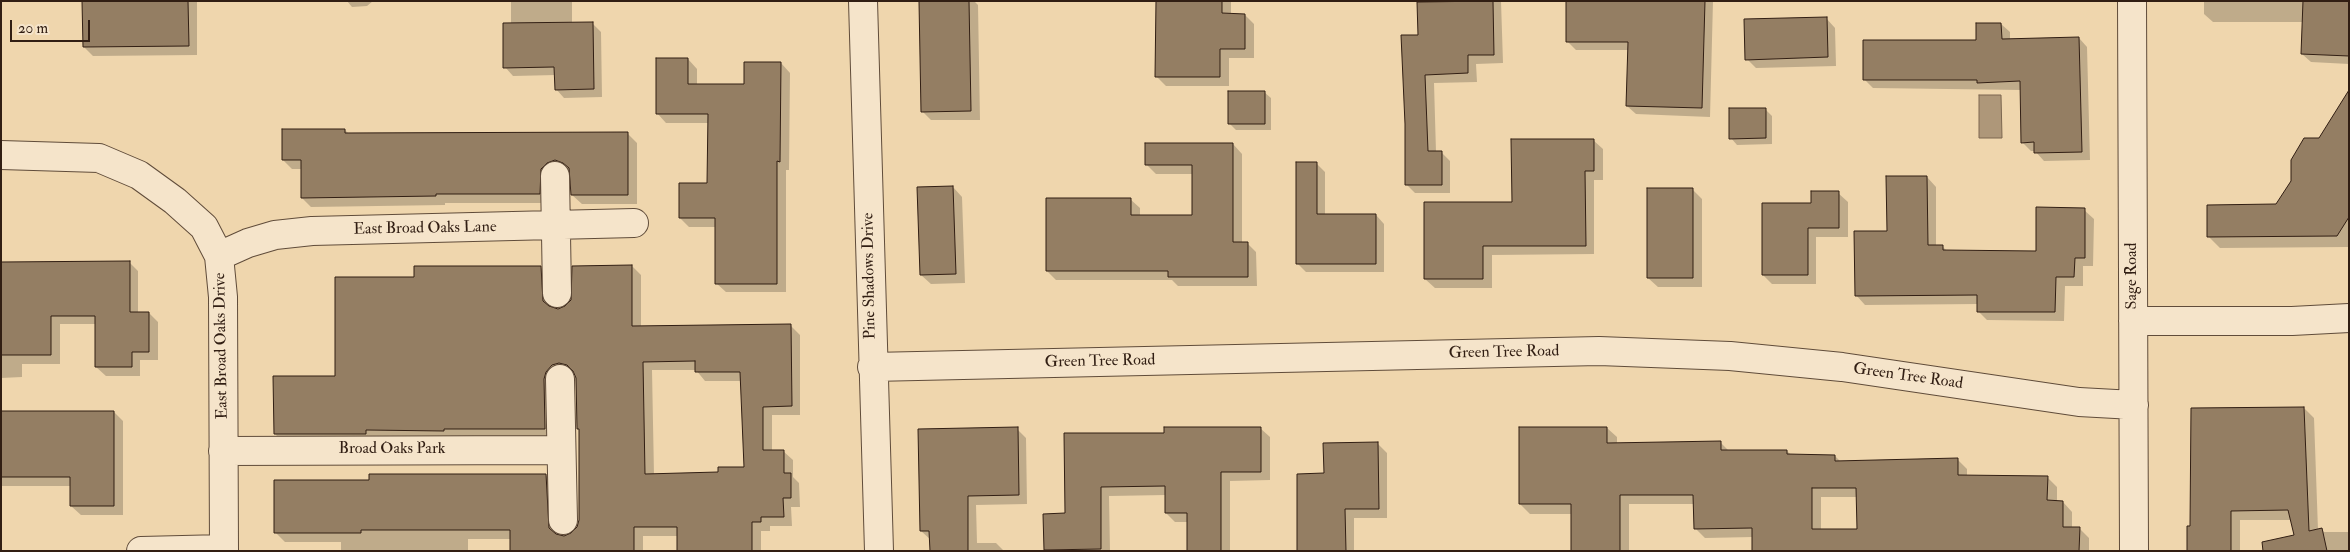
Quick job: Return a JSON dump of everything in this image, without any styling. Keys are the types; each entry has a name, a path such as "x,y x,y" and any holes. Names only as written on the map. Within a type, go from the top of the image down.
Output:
{"street":[{"name":"Pine Shadows Drive","path":"863,1 878,551"},
{"name":"Sage Road","path":"2132,1 2134,551"},
{"name":"East Broad Oaks Drive","path":"5,150 99,158 139,175 175,201 204,227 219,256 223,297 224,550"},
{"path":"556,176 557,293"},
{"name":"East Broad Oaks Lane","path":"219,256 248,243 275,235 312,231 634,223"},
{"path":"2133,320 2292,321 2349,318"},
{"name":"Green Tree Road","path":"872,367 1599,351 1730,356 1842,367 2079,402 2134,405"},
{"path":"560,379 563,520"},
{"name":"Broad Oaks Park","path":"223,451 561,450"},
{"path":"141,551 224,550"}],"shaded area":[{"path":"1979,95 2001,95 2002,138 1979,138"}],"building":[{"path":"82,1 188,1 189,46 83,47"},
{"path":"919,1 969,1 971,111 921,112"},
{"path":"1156,1 1222,1 1222,13 1245,14 1245,49 1220,49 1220,77 1155,77"},
{"path":"1493,1 1494,55 1468,55 1468,73 1425,75 1428,151 1442,151 1442,185 1405,185 1405,124 1401,35 1418,35 1417,2"},
{"path":"1566,1 1705,1 1702,108 1626,106 1628,42 1566,42"},
{"path":"2303,1 2349,1 2349,56 2301,54"},
{"path":"1827,17 1828,57 1745,60 1744,19"},
{"path":"593,22 594,89 555,90 554,67 503,68 503,23"},
{"path":"1976,23 2001,23 2002,39 2079,37 2082,152 2034,153 2034,142 2021,143 2020,81 1977,83 1977,80 1863,80 1863,40 1976,40"},
{"path":"656,58 688,58 688,84 744,84 744,62 781,62 780,162 777,161 777,284 715,284 715,218 679,218 679,183 707,183 708,114 656,114"},
{"path":"2349,90 2349,217 2337,236 2207,237 2207,205 2276,204 2291,181 2291,160 2304,138 2319,138"},
{"path":"1228,91 1265,91 1265,124 1228,124"},
{"path":"1729,108 1766,108 1766,138 1729,139"},
{"path":"282,129 345,129 345,133 628,132 628,195 571,195 569,168 555,160 547,163 541,169 540,194 436,194 436,196 301,198 301,160 282,160"},
{"path":"1511,139 1594,139 1594,171 1585,171 1586,246 1483,246 1483,279 1424,279 1424,202 1512,202"},
{"path":"1145,143 1233,143 1233,242 1248,242 1248,277 1168,277 1168,271 1046,271 1046,198 1131,198 1131,215 1192,215 1192,165 1145,165"},
{"path":"1296,162 1317,162 1317,214 1376,214 1376,264 1296,264"},
{"path":"1886,176 1927,176 1928,245 1943,245 1943,250 2036,251 2036,207 2085,208 2085,258 2075,258 2074,277 2056,277 2055,312 1977,312 1977,295 1855,296 1854,231 1887,231"},
{"path":"953,186 956,274 920,275 917,187"},
{"path":"1647,188 1693,188 1693,278 1647,278"},
{"path":"1811,191 1839,191 1839,228 1808,228 1808,275 1762,275 1762,203 1811,203"},
{"path":"130,261 130,312 149,312 149,352 132,352 132,367 95,367 95,316 51,316 51,355 1,355 1,262"},
{"path":"632,265 632,326 791,324 792,406 763,407 763,450 784,450 784,473 791,473 791,498 783,498 784,517 761,517 761,522 752,522 752,551 677,551 677,527 634,527 634,551 510,551 510,530 361,530 361,533 274,533 274,480 369,480 369,474 546,474 549,528 556,534 564,536 571,533 577,527 579,520 579,429 577,429 576,378 573,371 567,365 559,363 552,365 546,372 544,379 545,429 366,430 366,434 274,434 273,376 335,376 335,277 414,277 414,266 541,266 543,301 549,306 558,309 565,306 571,300 572,266","holes":["695,361 695,372 740,372 744,467 718,467 718,472 645,474 643,362"]},
{"path":"2304,407 2309,531 2322,528 2327,551 2263,551 2262,542 2294,535 2288,510 2231,511 2231,551 2187,551 2187,526 2190,526 2191,408"},
{"path":"1,411 114,411 114,506 70,506 70,477 1,477"},
{"path":"1018,427 1019,495 968,496 968,551 930,551 929,531 920,531 918,429"},
{"path":"1164,427 1261,427 1261,472 1221,472 1221,551 1187,551 1187,513 1165,513 1165,486 1101,487 1101,549 1044,550 1043,514 1065,513 1064,433 1164,433"},
{"path":"1519,427 1607,427 1607,443 1721,441 1721,450 1787,450 1787,454 1835,455 1835,461 1958,458 1958,475 2048,476 2047,500 2063,501 2063,527 2080,527 2079,551 1752,551 1752,528 1694,529 1693,495 1620,495 1620,551 1571,551 1571,504 1519,504","holes":["1812,488 1856,488 1857,529 1812,529"]},
{"path":"1378,442 1379,509 1345,509 1346,551 1297,551 1297,474 1324,473 1323,443"}]}
